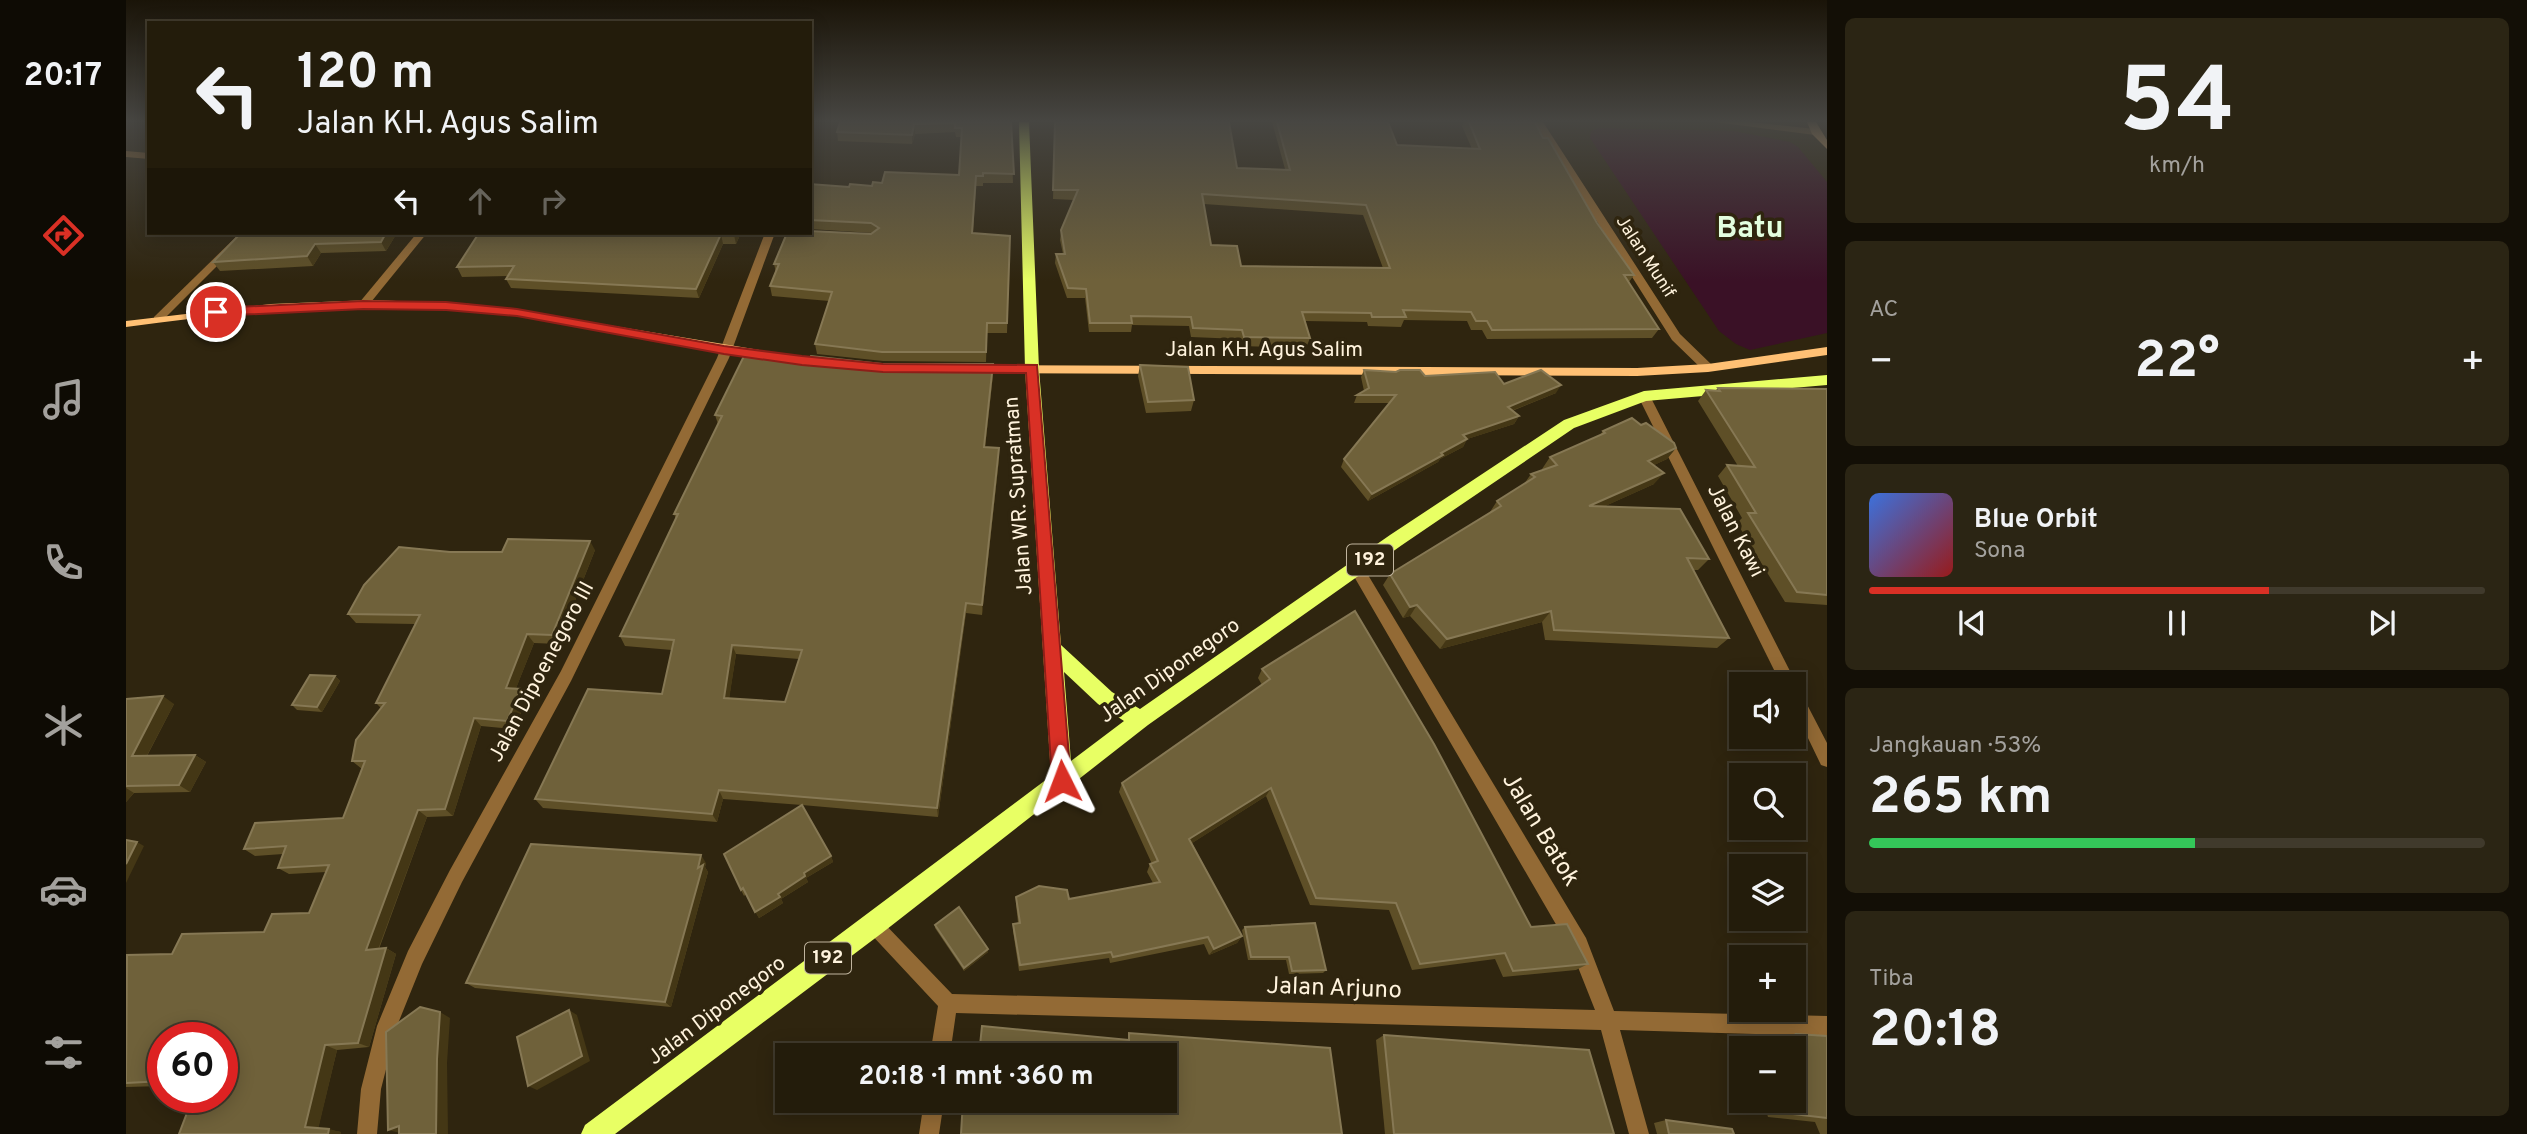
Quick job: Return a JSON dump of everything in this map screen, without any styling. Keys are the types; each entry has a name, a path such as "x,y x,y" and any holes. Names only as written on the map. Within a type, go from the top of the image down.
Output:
{"main road":[{"name":"Jalan WR. Supratman","path":"1026,175 1032,369 1062,781"},
{"name":"Jalan Diponegoro","path":"594,1134 874,925 1141,719 1396,540 1569,424 1644,397 1827,380"},
{"path":"1054,650 1095,692 1121,712 1141,719"}],"street":[{"name":"Jalan Munif","path":"1572,175 1676,337 1708,368"},
{"path":"158,319 243,235"},
{"path":"363,305 420,235"},
{"name":"Jalan Dipoenegoro III","path":"367,1134 371,1089 387,1026 415,958 456,876 566,676 723,359 724,350 768,235"},
{"path":"126,324 229,311 363,305 446,306 517,313 724,350 802,361"},
{"name":"Jalan KH. Agus Salim","path":"961,369 1637,372 1708,368 1827,351"},
{"name":"Jalan Kawi","path":"1644,397 1783,672"},
{"name":"Jalan Batok","path":"1357,569 1579,945 1596,982 1609,1021 1639,1134"},
{"path":"1806,718 1827,760"},
{"path":"874,925 948,1003 942,1043"},
{"name":"Jalan Arjuno","path":"948,1003 1827,1026"},
{"path":"929,1134 932,1113"}],"shaded area":[{"path":"1615,175 1821,175 1827,182 1827,333 1750,350 1736,344 1719,331"},
{"path":"1735,219 1753,219 1763,223 1776,234 1775,238 1756,241 1744,237 1730,225"}],"building":[{"path":"884,175 983,175 976,176 972,233 1010,236 1007,323 987,323 986,352 882,352 815,344 832,292 770,286 779,264 774,264 786,235 812,235 812,231 871,234 879,228 871,223 812,220 812,184 872,186 873,182 882,183"},
{"path":"1053,175 1569,175 1597,223 1634,275 1624,275 1659,329 1492,330 1487,321 1476,321 1471,312 1403,310 1406,317 1372,317 1371,313 1302,312 1310,338 1244,337 1242,330 1193,328 1191,317 1131,316 1132,323 1090,323 1086,289 1068,288 1056,254 1065,254 1061,230 1078,190 1053,190","holes":["1202,194 1366,205 1390,268 1241,266 1237,246 1211,245"]},
{"path":"239,235 385,235 381,242 315,244 307,256 213,262"},
{"path":"478,235 721,235 696,289 506,279 514,266 457,267"},
{"path":"744,356 810,359 811,356 882,364 993,364 984,447 999,448 982,605 966,603 937,808 719,790 712,814 535,799 588,689 662,694 674,640 620,636 678,514 674,514 722,416 715,415","holes":["732,645 802,650 785,702 724,698"]},
{"path":"1140,365 1188,367 1194,400 1148,402"},
{"path":"1364,370 1420,370 1425,376 1495,372 1504,384 1541,370 1561,385 1508,407 1519,416 1463,435 1467,439 1441,453 1443,455 1372,494 1344,459 1396,395 1357,395 1369,388"},
{"path":"1718,388 1827,389 1827,595 1797,592 1748,513 1756,513 1727,465 1755,467 1706,390 1720,391"},
{"path":"1632,418 1641,425 1646,423 1674,443 1676,448 1648,461 1664,473 1589,506 1680,509 1709,559 1687,558 1729,638 1554,630 1551,611 1447,639 1417,605 1410,607 1390,574 1501,506 1497,501 1535,477 1531,474 1557,465 1550,457"},
{"path":"508,539 590,541 552,635 527,634 506,688 521,689 507,721 474,718 445,809 418,810 366,950 386,948 358,1043 325,1045 305,1127 329,1129 328,1134 179,1134 187,1113 238,1113 238,1022 147,1022 147,1082 126,1083 127,955 172,954 182,934 264,932 272,914 309,913 329,865 278,868 286,846 244,849 255,823 343,818 365,761 352,761 356,740 385,703 376,703 420,615 348,614 364,585 399,547 450,552 502,552"},
{"path":"1355,611 1434,744 1531,927 1567,924 1588,964 1513,971 1505,953 1420,964 1396,903 1316,898 1271,788 1189,839 1242,936 1214,949 1208,937 1113,957 1111,952 1020,965 1013,924 1020,923 1016,897 1039,886 1067,890 1069,899 1160,882 1150,864 1158,861 1122,783 1270,679 1262,669"},
{"path":"310,675 335,676 317,707 292,705"},
{"path":"163,696 132,756 195,755 179,785 126,786 126,699"},
{"path":"802,805 831,856 804,873 805,876 778,894 780,897 755,912 724,854"},
{"path":"126,840 137,842 126,864"},
{"path":"531,844 701,855 698,868 703,865 665,1002 466,983"},
{"path":"959,907 988,949 964,968 935,925"},
{"path":"1315,923 1326,970 1292,971 1289,957 1251,957 1245,927"},
{"path":"420,1007 440,1012 436,1134 399,1134 399,1126 388,1130 386,1032"},
{"path":"569,1010 582,1056 528,1086 517,1037"},
{"path":"982,1026 1129,1040 1129,1033 1330,1048 1342,1134 961,1134 962,1113 1177,1113 1177,1043 980,1043"},
{"path":"1796,1034 1827,1036 1827,1118 1785,1113 1806,1113 1806,1036"},
{"path":"1384,1035 1589,1050 1614,1134 1394,1134"},
{"path":"1666,1120 1732,1129 1734,1134 1669,1134"}],"district":[{"name":"Batu","path":"1750,229"}],"route":[{"path":"216,312 363,305 446,306 517,313 724,350 802,361 883,368 1032,369 1062,781"}]}
